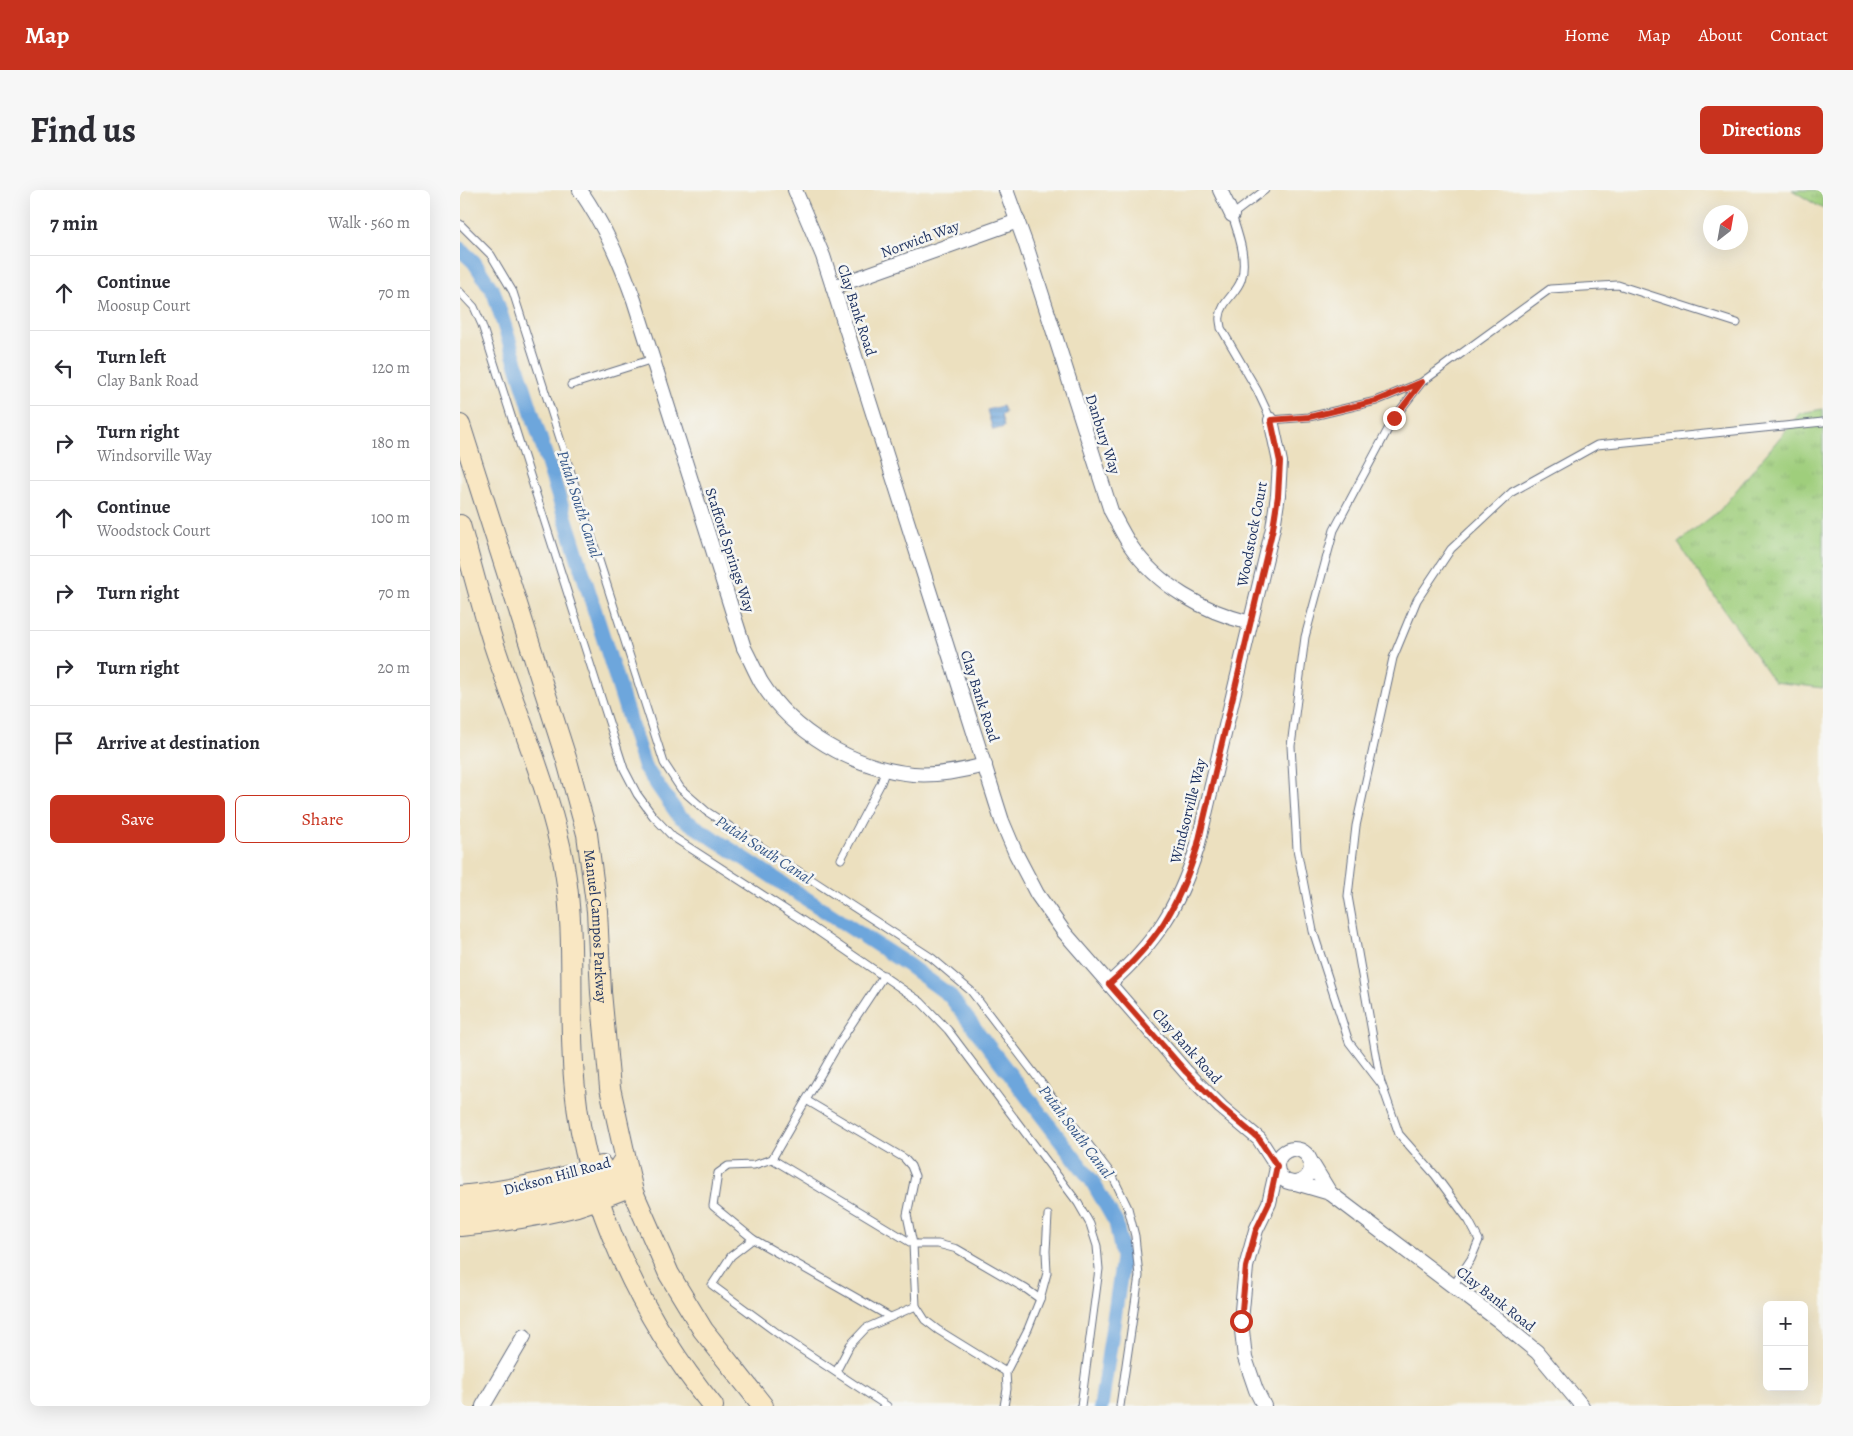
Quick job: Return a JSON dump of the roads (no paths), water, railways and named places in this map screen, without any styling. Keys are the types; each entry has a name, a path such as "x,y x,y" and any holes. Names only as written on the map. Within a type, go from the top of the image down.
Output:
{"main road":[{"name":"Manuel Campos Parkway","path":"460,425 567,761 587,834 597,911 601,992 610,1088 632,1186 669,1274 688,1306 703,1330 763,1406"},
{"name":"Manuel Campos Parkway","path":"460,525 493,642 550,808 564,866 570,914 575,1089 581,1132 594,1184 608,1226 653,1320 686,1372 713,1406"},
{"name":"Dickson Hill Road","path":"460,1226 496,1223 576,1206 594,1184 625,1158"},
{"name":"Dickson Hill Road","path":"460,1210 534,1200 594,1184"},
{"name":"Dickson Hill Road","path":"460,1196 492,1193 528,1186 594,1184 632,1186"}],"street":[{"name":"Stafford Springs Way","path":"580,190 599,218 618,257 653,359 744,648 762,682 785,712 803,729 829,747 856,760 886,769 913,774 938,774 984,765"},
{"name":"Clay Bank Road","path":"795,190 833,287 1002,821 1016,854 1037,894 1064,932 1186,1072 1221,1107 1259,1139 1282,1178 1286,1181 1330,1193"},
{"name":"Danbury Way","path":"1006,190 1018,221 1111,511 1130,545 1158,576 1185,597 1214,612 1250,623"},
{"path":"1220,190 1232,215"},
{"name":"Norwich Way","path":"833,287 1018,221"},
{"name":"Woodstock Court","path":"1250,623 1273,528 1278,496 1280,462 1271,420"},
{"name":"Windsorville Way","path":"1109,984 1140,955 1160,928 1176,904 1188,877 1197,848 1250,623"},
{"name":"Clay Bank Road","path":"1259,1139 1304,1152 1330,1193 1498,1320 1537,1352 1582,1406"},
{"path":"1264,1406 1256,1390 1245,1358 1241,1321 1246,1267 1256,1230 1269,1203 1281,1155 1292,1149"},
{"path":"1269,1203 1295,1183 1305,1179 1309,1174 1310,1162"},
{"path":"483,1406 524,1336"}],"lane":[{"path":"1265,190 1232,215 1242,246 1242,275 1241,282 1224,305 1220,316 1221,328 1257,390 1271,420 1309,417 1376,401 1422,382 1550,290 1618,285 1737,323"},
{"path":"460,224 491,255 513,292 664,762 681,788 706,811 932,958 971,991 1112,1175 1128,1208 1136,1236 1139,1276 1120,1406"},
{"path":"460,292 474,307 482,325 594,680 624,769 637,794 652,816 673,837 884,975 921,1002 948,1030 1078,1203 1090,1224 1097,1246 1099,1269 1081,1406"},
{"path":"571,385 653,359"},
{"path":"1382,1086 1349,1042 1313,930 1297,849 1291,746 1305,637 1334,530 1394,418 1422,382"},
{"path":"1453,1286 1471,1259 1479,1240 1469,1220 1435,1175 1399,1134 1382,1086 1348,896 1356,826 1394,658 1417,600 1451,549 1512,492 1597,445 1823,422"},
{"path":"841,859 886,769"},
{"path":"884,975 839,1043 772,1159 754,1165 728,1166 718,1173 714,1206 753,1239 890,1317"},
{"path":"806,1100 904,1158 911,1166 915,1176 907,1215 913,1244 916,1306 925,1320 938,1330 1006,1372"},
{"path":"772,1159 913,1244 938,1244 957,1249 1040,1299"},
{"path":"1004,1406 1007,1389 1006,1372 1028,1329 1040,1299 1047,1273 1048,1215"},
{"path":"753,1239 731,1256 712,1285 784,1338 887,1406"},
{"path":"836,1372 850,1345 866,1328 916,1306"}],"water":[{"path":"1002,406 1005,413 1001,415 1004,427 993,430 987,410"}],"waterway":[{"name":"Putah South Canal","path":"460,249 474,262 494,293 644,766 679,816 908,965 949,995 1092,1181 1116,1223 1123,1258 1101,1406"}]}
